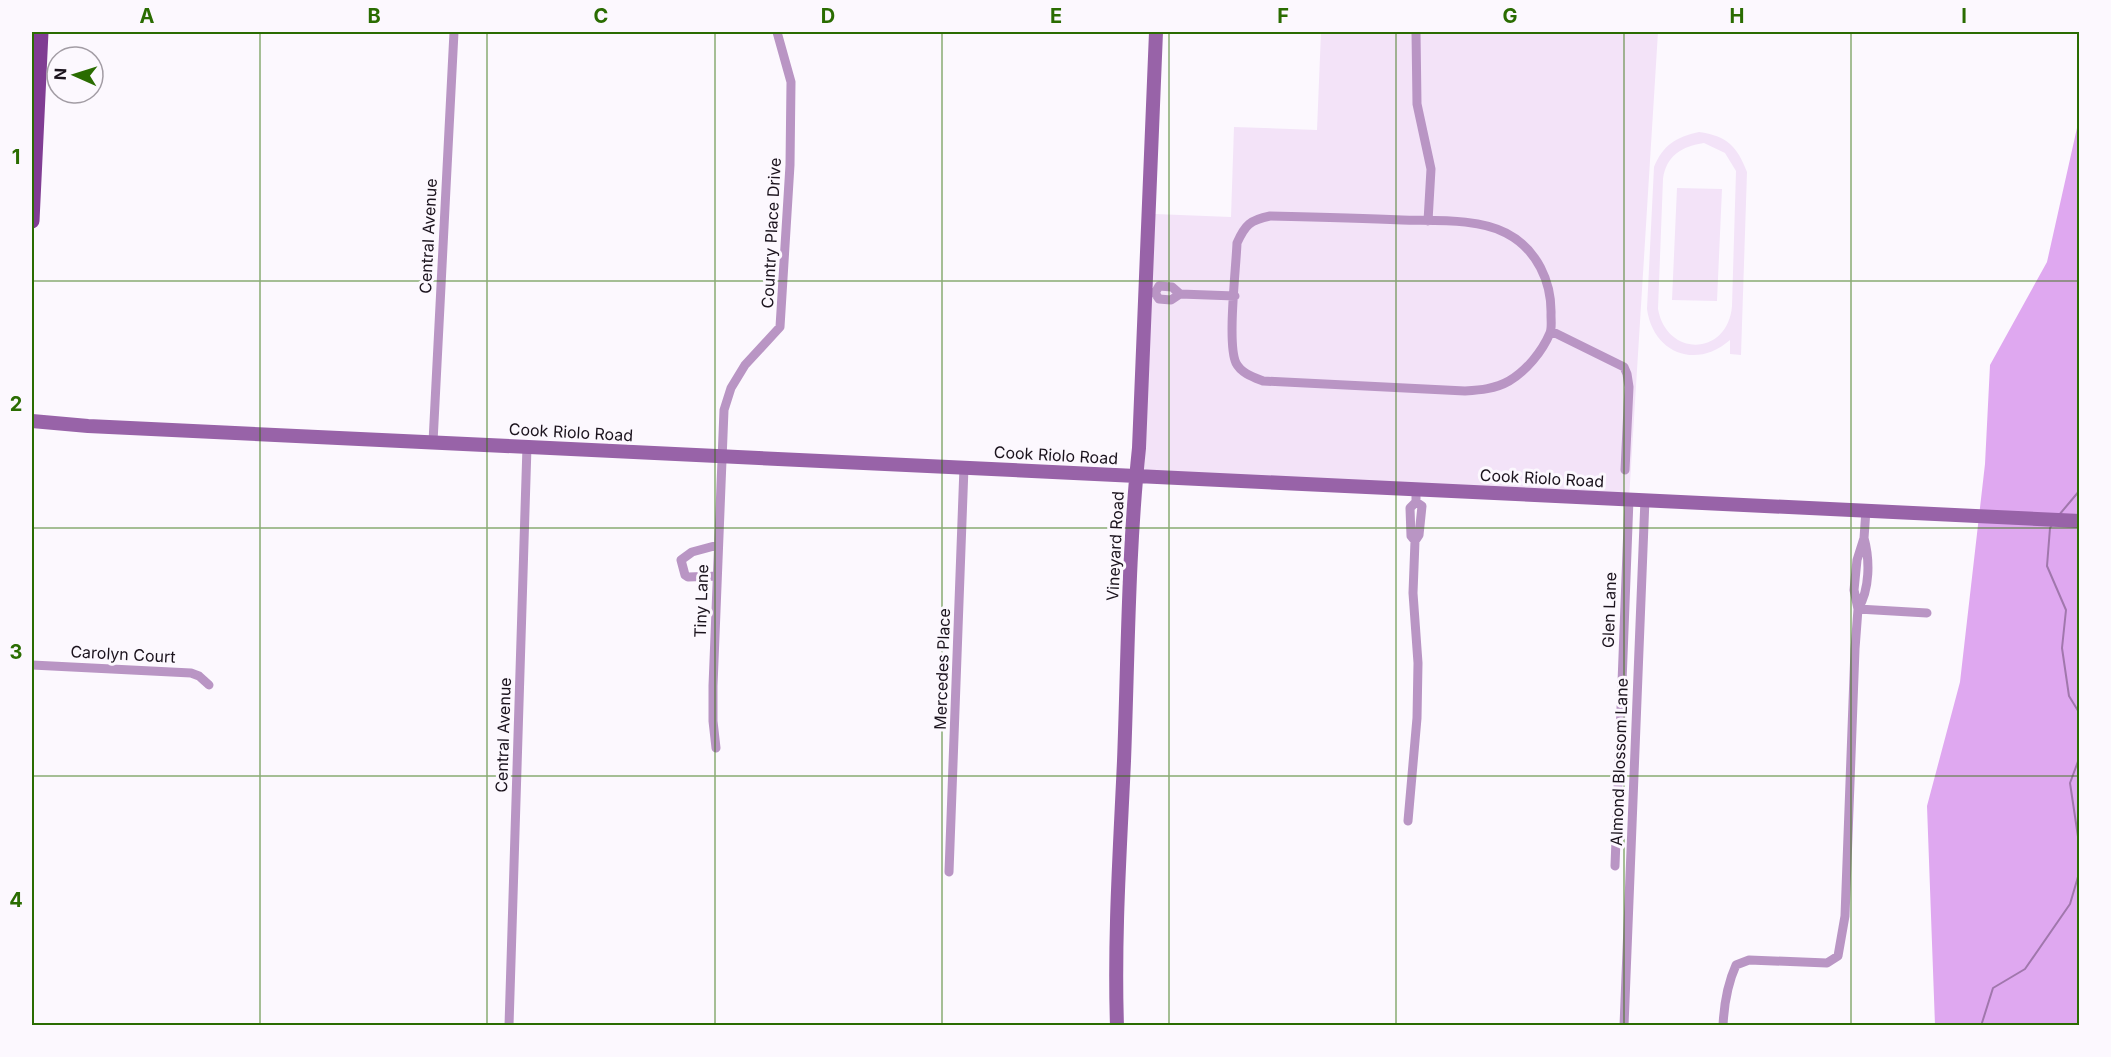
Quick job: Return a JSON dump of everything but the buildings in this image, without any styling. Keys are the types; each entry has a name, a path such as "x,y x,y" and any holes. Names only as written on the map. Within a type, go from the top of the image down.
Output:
{"main road":[{"path":"32,221 41,32"}],"street":[{"name":"Central Avenue","path":"433,442 454,32"},
{"name":"Country Place Drive","path":"722,456 724,410 731,388 745,365 780,327 790,165 791,82 777,32"},
{"name":"Vineyard Road","path":"1117,1026 1119,844 1136,475 1150,292 1156,32"},
{"path":"1416,32 1417,104 1431,169 1428,221"},
{"path":"1270,216 1482,224 1506,233 1530,252 1545,273 1552,299 1551,332 1528,366 1508,382 1486,390 1465,391 1263,381 1248,375 1237,364 1232,346 1234,296 1237,243 1244,228 1255,219 1270,216"},
{"path":"1150,292 1159,286 1172,286 1180,294 1234,296"},
{"path":"1551,332 1624,367 1628,374 1625,470"},
{"name":"Cook Riolo Road","path":"32,421 88,426 1136,475 1416,496 1645,499 2079,521"},
{"name":"Central Avenue","path":"509,1026 527,446"},
{"name":"Tiny Lane","path":"716,748 713,686 722,456"},
{"name":"Mercedes Place","path":"949,872 964,467"},
{"path":"1408,821 1417,718 1418,663 1413,593 1415,541 1411,536 1415,522 1410,508 1416,496"},
{"name":"Glen Lane","path":"1615,866 1629,499"},
{"name":"Almond Blossom Lane","path":"1624,1026 1645,499"},
{"path":"1723,1026 1726,997 1736,965 1749,960 1827,963 1838,956 1845,916 1854,649 1858,609 1864,598 1866,583 1868,550 1864,538 1866,510"},
{"path":"717,576 688,577 685,575 681,560 692,552 718,544"},
{"path":"1858,609 1927,613"},
{"name":"Carolyn Court","path":"32,665 191,673 199,676 209,685"}],"shaded area":[{"path":"1321,32 1658,32 1629,499 1143,475 1155,214 1231,217 1234,127 1317,130"},
{"path":"2079,119 2079,1025 1935,1025 1927,806 1960,682 1985,464 1990,365 2047,262"},
{"path":"1699,132 1717,136 1730,144 1739,155 1747,172 1741,355 1730,354 1730,340 1704,354 1690,355 1678,352 1658,337 1647,309 1654,167 1671,143","holes":["1704,143 1725,153 1736,171 1732,306 1728,322 1720,334 1709,342 1697,345 1684,343 1673,336 1664,325 1658,309 1663,179 1671,158 1696,144"]},
{"path":"1677,188 1722,189 1717,301 1672,300"}],"waterway":[{"path":"2059,515 2080,490"},
{"path":"2052,525 2047,566 2066,610 2062,648 2069,696 2080,714"},
{"path":"2080,756 2070,783 2080,850"},
{"path":"1981,1026 1993,988 2025,969 2070,904 2080,870"}]}
